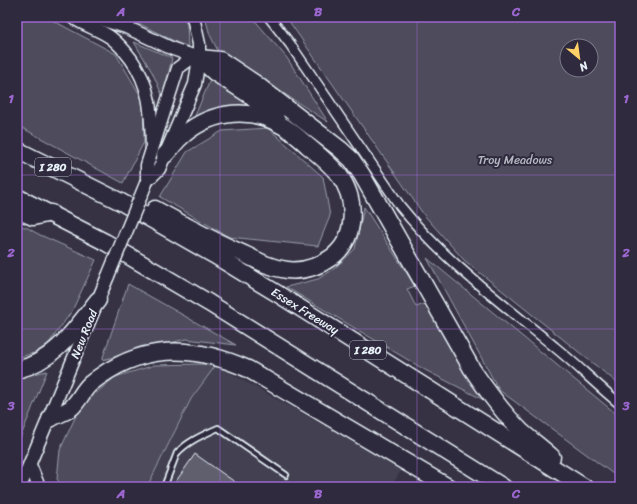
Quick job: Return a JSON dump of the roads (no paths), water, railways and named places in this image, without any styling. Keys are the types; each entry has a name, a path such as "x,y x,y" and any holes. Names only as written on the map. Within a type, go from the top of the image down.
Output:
{"highway":[{"path":"90,185 104,182 222,244 272,267 294,271 313,268 334,255 348,235 352,223 351,206 347,190 339,176 329,164 248,94 214,72 199,58"},
{"path":"199,58 220,60 300,116 352,160 362,175 472,369 487,391 503,412 521,431 585,487"},
{"path":"159,152 209,118 226,114 251,114 266,118 280,124 292,133"},
{"name":"Essex Freeway","path":"17,150 90,185 149,217 278,294 585,487"},
{"path":"17,197 51,213 110,245 209,303 502,487"},
{"path":"17,210 33,217 51,213"},
{"path":"17,370 39,362 66,341 98,300"},
{"path":"50,419 71,408 89,384 126,361 145,355 166,351 190,351 230,361 248,369 448,487"}],"main road":[{"path":"72,17 112,39 122,48 137,68 149,98 159,152"},
{"path":"93,17 126,27 173,49 199,58 198,37 193,17"},
{"name":"New Road","path":"20,487 50,419 147,181 159,169 159,152 178,68 182,63 199,58 197,77 193,91 159,152"},
{"path":"30,465 39,487"}],"street":[{"path":"269,17 290,44 400,206 417,227 461,269 558,349 620,404"}],"lane":[{"path":"164,487 177,453 190,442 218,428 286,475"}],"park label":[{"name":"Troy Meadows","path":"515,160"}]}
